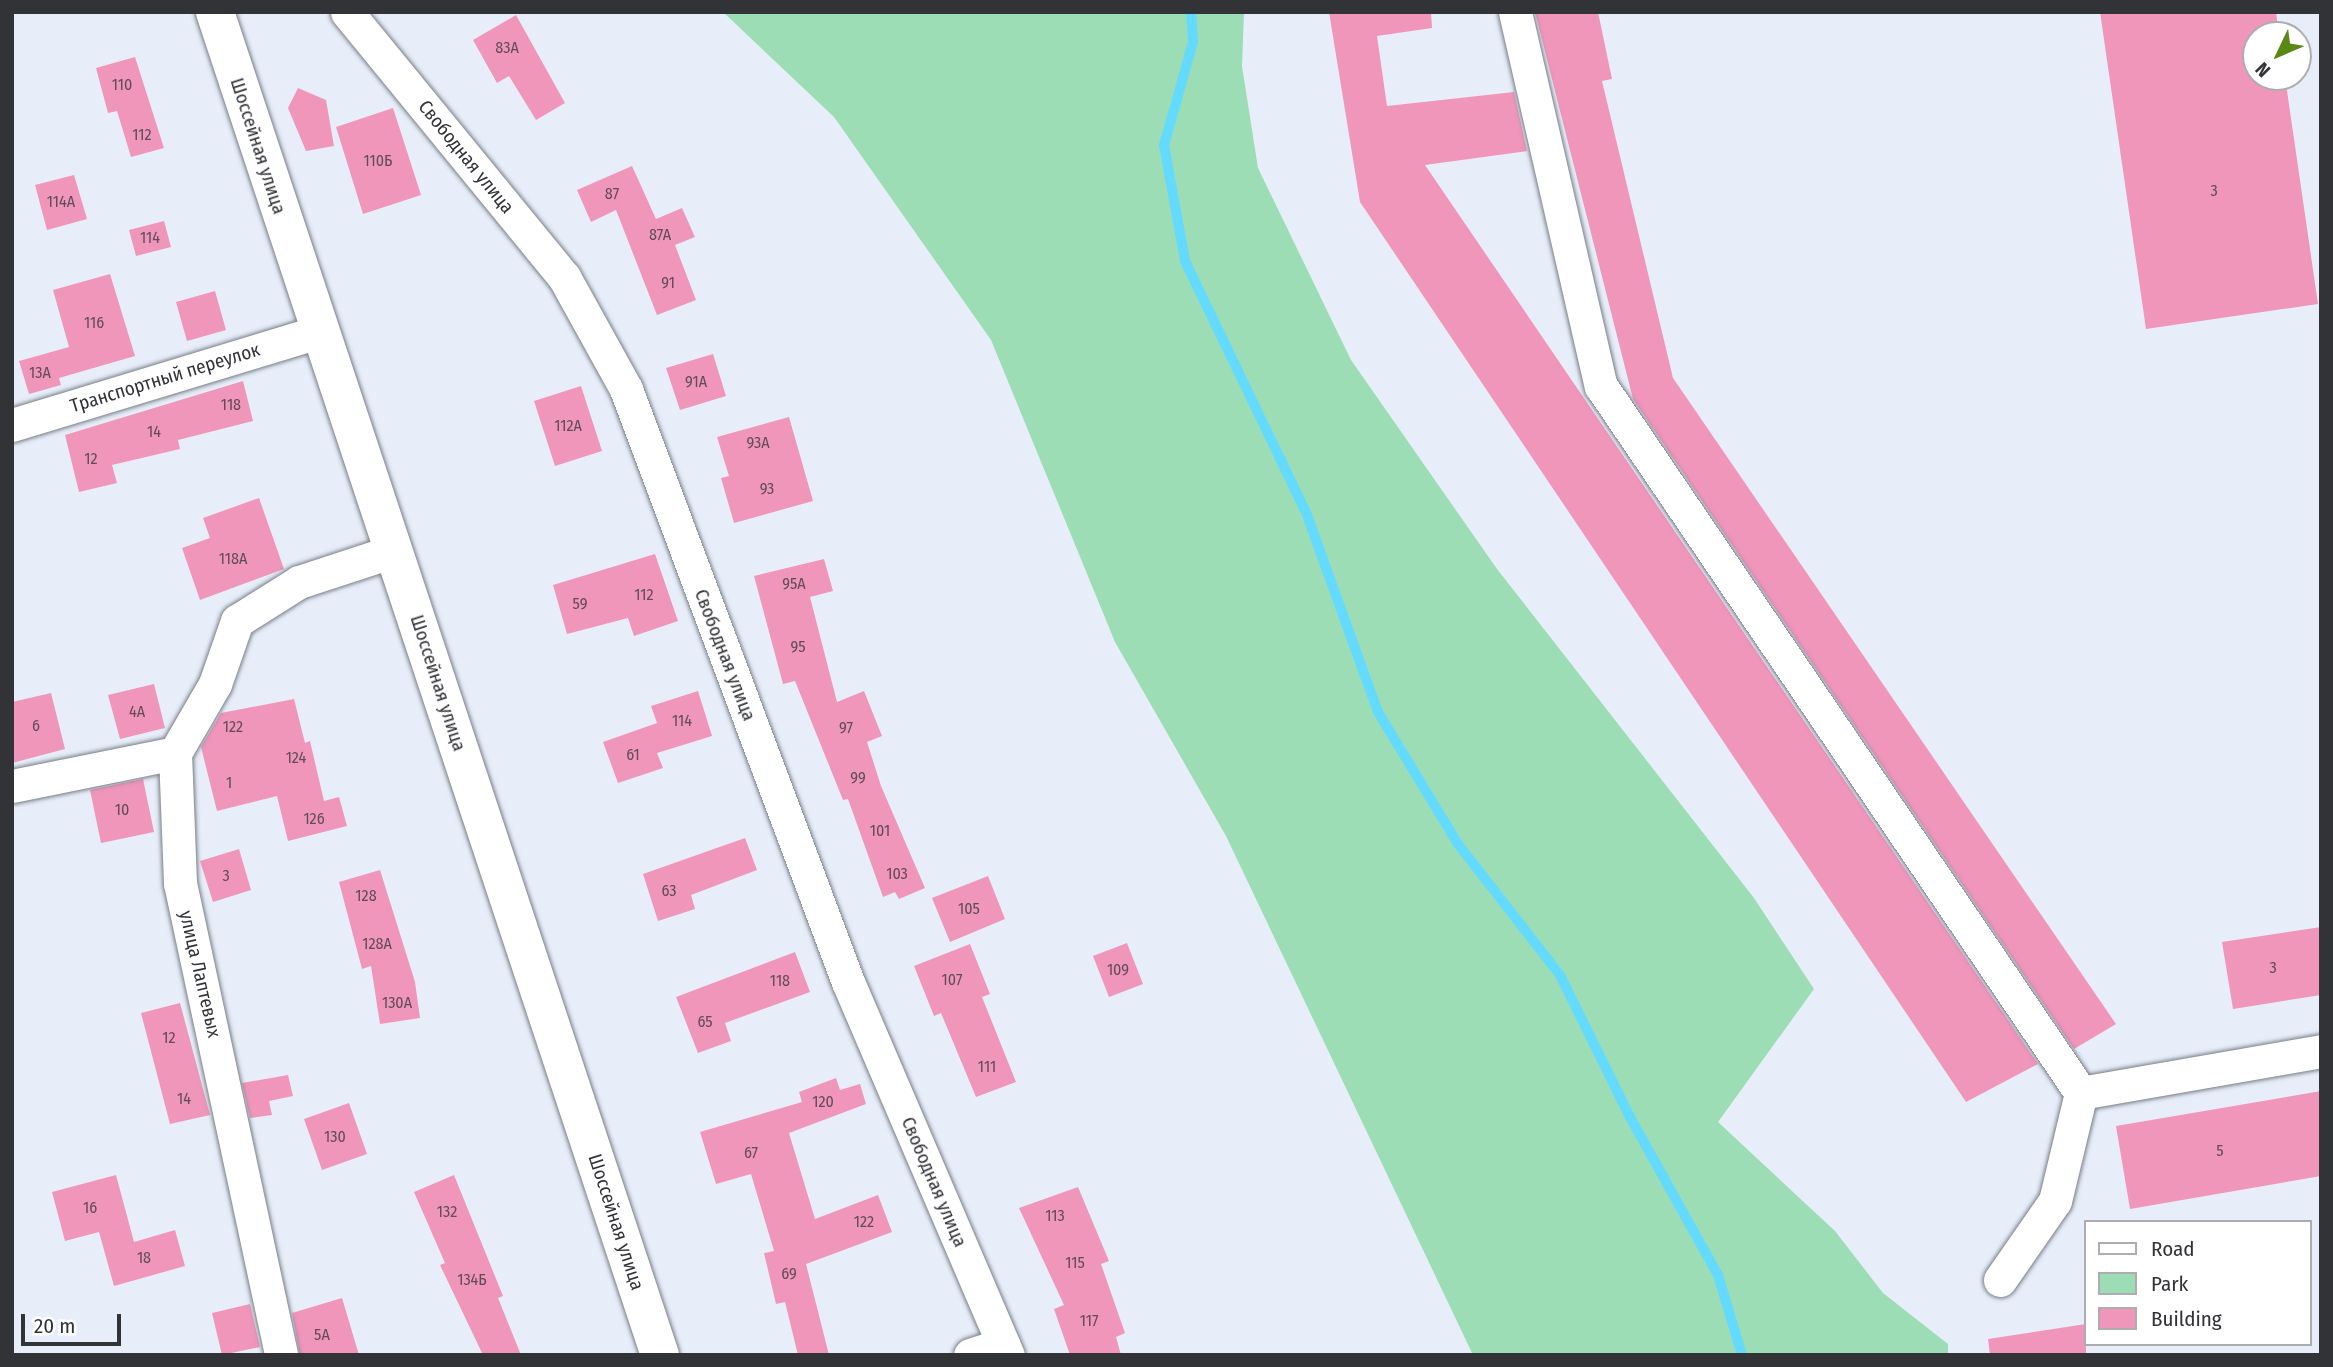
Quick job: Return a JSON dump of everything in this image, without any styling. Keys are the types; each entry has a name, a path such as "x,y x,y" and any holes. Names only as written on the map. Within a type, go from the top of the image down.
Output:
{"main road":[{"name":"Шоссейная улица","path":"215,12 660,1355"}],"street":[{"name":"Свободная улица","path":"347,12 564,277 626,389 848,982 1006,1349"},
{"path":"1515,12 1601,386 2081,1094 2055,1201 2000,1280"},
{"name":"Транспортный переулок","path":"12,425 319,332"},
{"path":"12,786 175,753 215,684 237,621 299,582 394,551"},
{"name":"улица Лаптевых","path":"175,753 180,883 281,1355"},
{"path":"2081,1094 2321,1051"},
{"path":"970,1355 1006,1349"}],"green space":[{"path":"723,12 1244,12 1242,66 1258,168 1351,360 1497,569 1754,898 1814,989 1718,1122 1835,1231 1883,1293 1948,1344 1948,1355 1473,1355 1226,836 1115,642 991,340 834,117"}],"building":[{"path":"1329,12 1431,12 1432,28 1377,36 1387,106 1514,92 1527,151 1425,165 2038,1064 1966,1102 1360,202"},
{"path":"1535,12 1598,12 1612,79 1602,81 1673,378 2116,1024 2074,1049 1633,399"},
{"path":"2100,12 2276,12 2277,21 2242,21 2242,91 2287,91 2318,304 2146,329"},
{"path":"516,15 565,103 536,120 509,76 497,83 473,40"},
{"path":"135,57 164,148 131,157 117,111 108,113 96,68"},
{"path":"298,88 326,100 334,146 306,151 288,108"},
{"path":"393,108 421,195 363,214 336,127"},
{"path":"632,166 656,219 682,208 695,237 675,245 696,300 657,315 616,210 591,222 577,190"},
{"path":"74,175 87,219 47,230 35,185"},
{"path":"164,221 171,247 136,256 129,230"},
{"path":"110,274 135,356 59,378 61,385 29,394 19,361 69,347 53,290"},
{"path":"215,291 226,330 187,341 176,302"},
{"path":"713,354 726,396 680,410 666,368"},
{"path":"243,381 253,421 178,440 180,449 112,465 117,483 79,492 65,435"},
{"path":"581,386 602,451 555,466 534,401"},
{"path":"789,417 813,501 734,523 721,478 729,476 717,437"},
{"path":"259,498 284,569 200,600 182,548 210,538 203,518"},
{"path":"655,554 678,621 634,636 628,618 567,634 553,585"},
{"path":"824,559 833,591 810,597 837,702 864,691 882,736 867,742 881,786 925,888 899,899 895,892 883,897 848,799 843,800 795,681 783,684 754,576"},
{"path":"154,684 165,728 120,739 108,695"},
{"path":"698,691 712,736 657,753 663,768 618,783 603,742 657,723 651,706"},
{"path":"51,693 65,749 12,763 12,702"},
{"path":"294,699 305,743 310,741 324,801 339,797 347,826 288,841 277,796 217,811 201,747 221,713"},
{"path":"143,779 154,832 101,843 90,790"},
{"path":"745,838 757,870 691,895 695,909 658,921 643,874"},
{"path":"239,849 251,890 213,902 200,861"},
{"path":"380,870 415,982 420,1018 380,1024 371,966 362,969 339,882"},
{"path":"988,876 1005,919 950,942 932,898"},
{"path":"2321,927 2321,995 2233,1009 2222,942"},
{"path":"1127,943 1143,984 1109,997 1093,956"},
{"path":"970,944 990,994 982,997 1016,1082 976,1097 941,1013 934,1016 914,966"},
{"path":"795,952 810,992 725,1023 731,1041 698,1053 676,997"},
{"path":"180,1003 210,1115 170,1124 141,1013"},
{"path":"288,1075 293,1096 269,1101 272,1115 250,1118 242,1083"},
{"path":"836,1078 840,1090 860,1084 866,1104 789,1133 815,1219 878,1195 892,1232 806,1264 829,1355 798,1355 785,1302 776,1304 764,1253 774,1251 751,1174 716,1184 700,1132 802,1102 799,1092"},
{"path":"2321,1091 2321,1176 2130,1209 2116,1126"},
{"path":"349,1103 367,1154 322,1170 304,1119"},
{"path":"116,1175 134,1242 175,1230 185,1266 114,1286 99,1232 65,1241 52,1192"},
{"path":"454,1175 503,1296 498,1298 521,1355 483,1355 440,1265 445,1263 414,1192"},
{"path":"1078,1187 1109,1261 1101,1264 1125,1333 1116,1337 1121,1355 1070,1355 1054,1309 1064,1305 1019,1208"},
{"path":"342,1298 359,1355 300,1355 292,1313"},
{"path":"250,1304 260,1347 222,1355 212,1313"},
{"path":"2084,1324 2086,1355 1990,1355 1988,1339"}],"waterway":[{"path":"1191,12 1193,42 1164,145 1185,261 1307,515 1378,712 1458,844 1560,975 1630,1117 1718,1275 1742,1355"}]}
